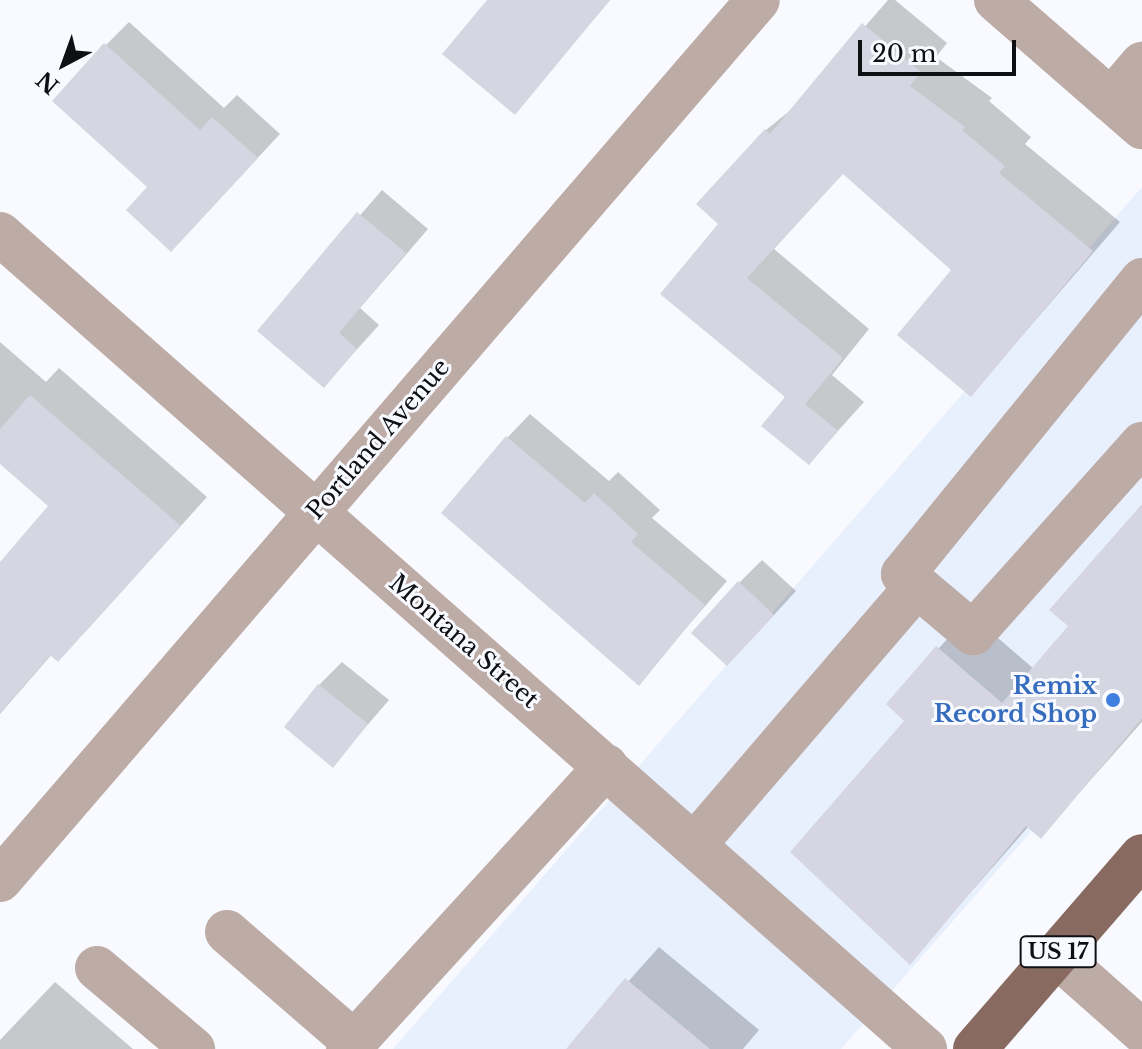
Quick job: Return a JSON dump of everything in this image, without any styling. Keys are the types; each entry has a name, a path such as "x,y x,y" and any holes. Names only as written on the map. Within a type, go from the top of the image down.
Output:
{"main road":[{"name":"US 17","path":"975,1049 1142,856"}],"street":[{"name":"Portland Avenue","path":"0,880 758,0"},
{"path":"996,0 1126,113 1142,64"},
{"name":"Montana Street","path":"0,234 925,1049"},
{"path":"1142,280 903,574 973,633 1142,444"},
{"path":"695,844 917,586"},
{"path":"227,932 351,1046 606,766"},
{"path":"1056,955 1142,1031"},
{"path":"97,968 193,1049"}],"shaded area":[{"path":"1142,187 1142,705 841,1049 393,1049"}],"building":[{"path":"487,0 610,0 515,115 442,54"},
{"path":"862,23 921,72 910,86 965,127 962,130 1005,166 999,173 1093,251 971,397 897,335 951,270 843,174 747,278 843,358 805,404 838,431 809,465 761,426 785,397 660,294 718,224 696,204 765,129 770,134"},
{"path":"104,43 200,130 212,117 258,158 171,252 126,210 147,187 52,101"},
{"path":"357,212 406,253 339,333 357,349 324,388 257,331"},
{"path":"30,395 181,526 58,662 50,655 0,713 0,562 48,506 0,464 0,429"},
{"path":"506,436 585,503 594,493 638,534 631,542 705,605 639,686 441,513"},
{"path":"1142,504 1142,718 1041,839 1026,826 910,965 790,852 904,721 886,704 936,646 1002,703 1068,626 1049,610"},
{"path":"738,581 774,615 727,666 691,633"},
{"path":"318,684 368,724 333,768 284,727"},
{"path":"625,978 710,1049 566,1049"}],"place":[{"name":"Remix Record Shop","path":"1113,700"}]}
